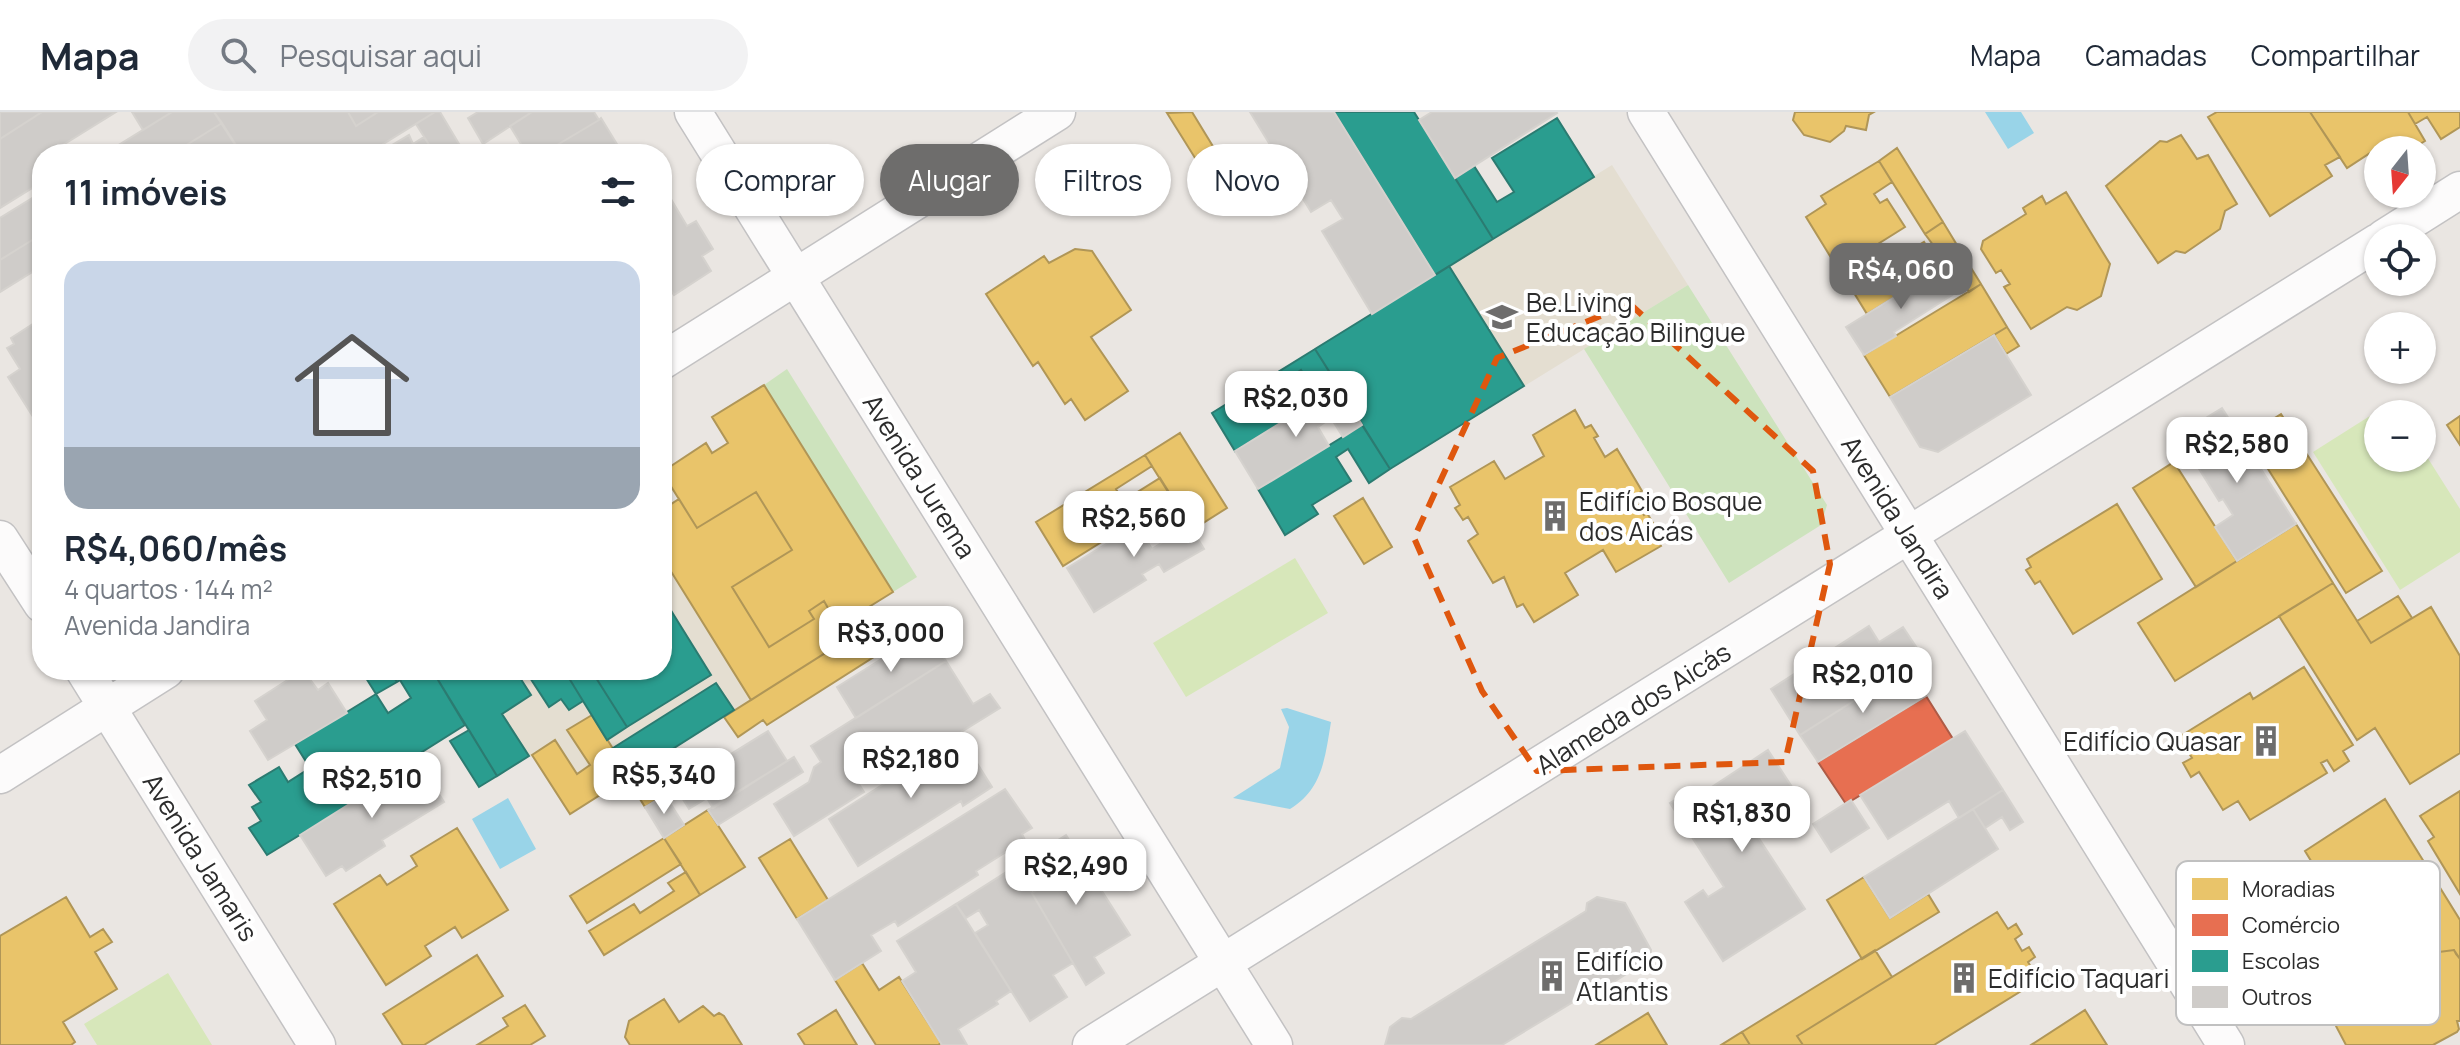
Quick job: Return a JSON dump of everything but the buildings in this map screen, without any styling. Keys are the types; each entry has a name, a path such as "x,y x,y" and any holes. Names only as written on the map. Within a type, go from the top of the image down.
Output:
{"street":[{"name":"Avenida Jurema","path":"693,112 1274,1045"},
{"path":"672,355 1057,112"},
{"name":"Avenida Jandira","path":"1646,112 2176,965"},
{"path":"2406,224 2460,190"},
{"name":"Alameda dos Aicás","path":"1091,1045 2364,251"},
{"path":"0,539 32,589"},
{"name":"Avenida Jamaris","path":"90,680 317,1045"},
{"path":"0,775 150,680"},
{"name":"Avenida Jandira","path":"2214,1025 2226,1045"}],"highlighted area":[{"path":"1630,304 1813,471 1830,564 1785,762 1537,771 1482,691 1414,538 1497,358"}],"shaded area":[{"name":"Be.Living Educação Bilingue","path":"1612,165 1688,285 1390,469 1315,349"},
{"path":"672,573 751,700 570,814 532,755 497,776 438,680 672,680"}],"green space":[{"path":"1688,285 1827,505 1821,525 1729,583 1584,349"},
{"path":"787,369 917,577 893,592 764,385"},
{"path":"2364,420 2364,472 2436,471 2460,509 2460,552 2400,590 2313,452"},
{"path":"1295,558 1328,613 1186,697 1153,643"},
{"path":"168,973 212,1045 97,1045 84,1024"}],"water":[{"path":"1985,112 2021,112 2034,133 2008,149"},
{"path":"1287,708 1331,722 1324,760 1316,782 1290,809 1233,798 1280,768 1289,727 1281,709"},
{"path":"508,798 536,849 500,869 472,819"}],"place":[{"name":"Be.Living Educação Bilingue","path":"1502,317"},
{"name":"Edifício Bosque dos Aicás","path":"1555,516"},
{"name":"Edifício Quasar","path":"2266,741"},
{"name":"Edifício Atlantis","path":"1552,976"},
{"name":"Edifício Taquari","path":"1964,978"}]}
